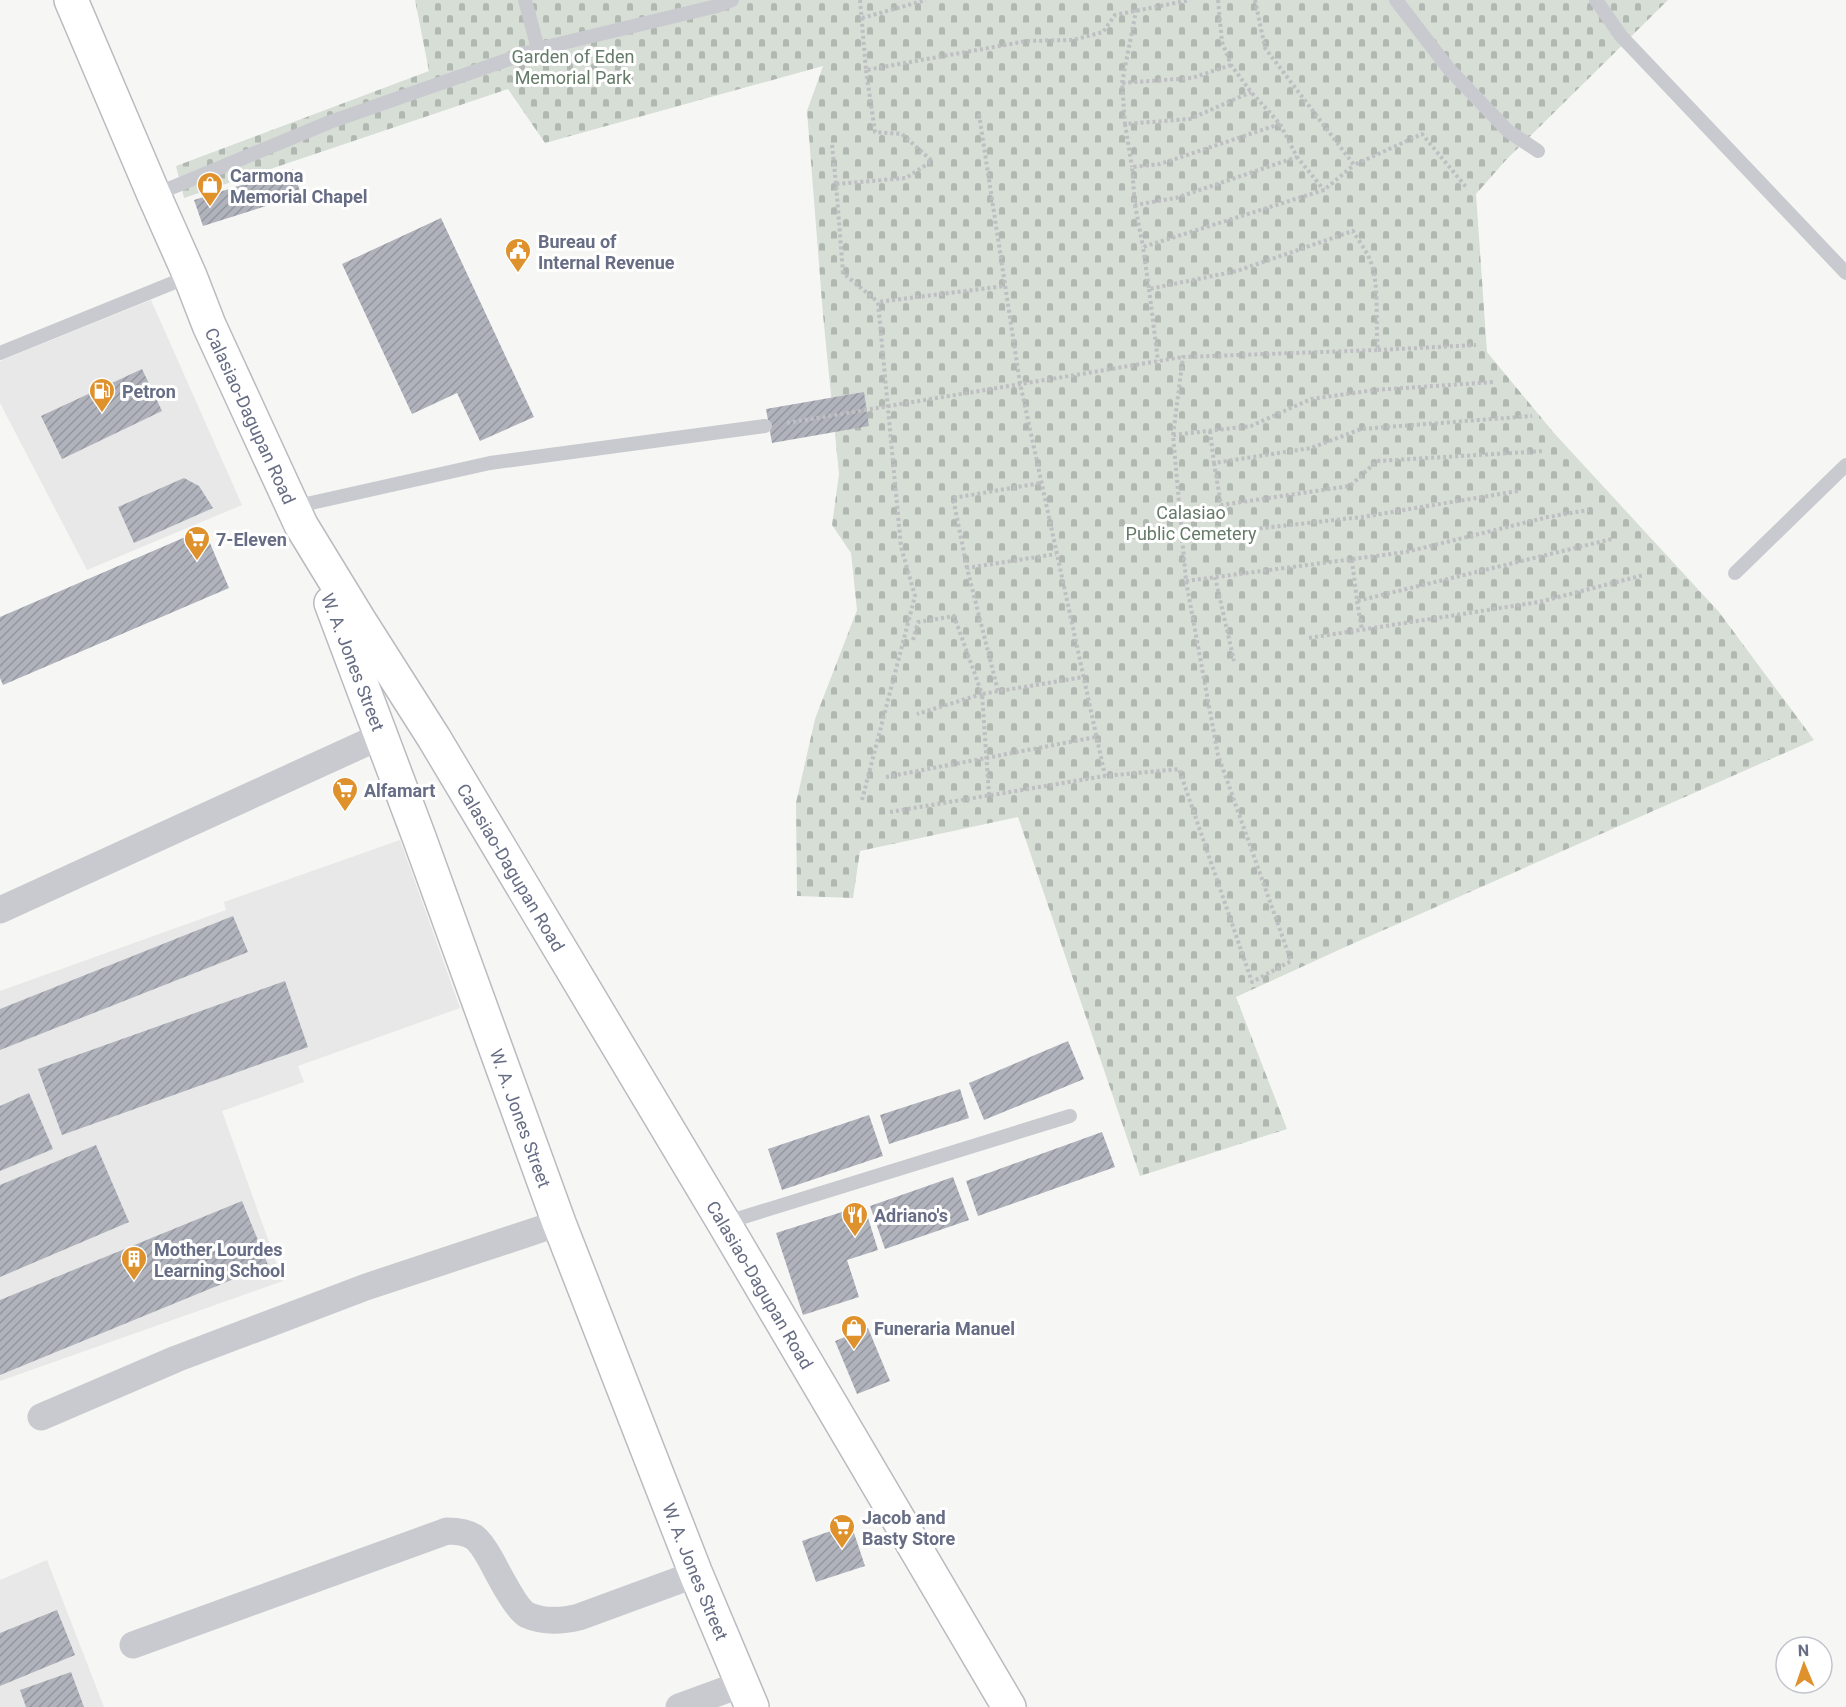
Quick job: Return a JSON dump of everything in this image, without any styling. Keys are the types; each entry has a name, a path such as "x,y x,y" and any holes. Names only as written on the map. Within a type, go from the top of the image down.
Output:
{"main road":[{"name":"Calasiao-Dagupan Road","path":"71,0 209,325 297,516 358,620 434,738 724,1223 1009,1707"},
{"name":"W. A. Jones Street","path":"297,516 381,736 559,1223 696,1574 747,1696"}],"street":[{"path":"0,910 381,736"},
{"path":"41,1417 176,1359 356,1291 559,1223"},
{"path":"133,1645 447,1531 462,1532 475,1538 487,1553 513,1598 526,1614 544,1619 564,1621 579,1617 696,1574"},
{"path":"679,1707 747,1696"}],"lane":[{"path":"525,0 538,48"},
{"path":"154,195 330,122 538,48 717,6 732,0"},
{"path":"1396,0 1456,77 1508,131 1538,151"},
{"path":"1596,0 1621,36 1846,273"},
{"path":"0,353 190,276"},
{"path":"297,516 490,463 765,426"},
{"path":"1735,573 1846,465"},
{"path":"724,1223 1070,1116"}],"path":[{"path":"836,184 906,178 932,161 902,134 874,132 860,0"},
{"path":"862,18 926,0"},
{"path":"866,70 1027,41 1073,40 1103,32 1115,15 1190,0"},
{"path":"1218,0 1222,42 1231,65 1251,92 1280,124 1297,157 1324,190"},
{"path":"1255,0 1264,48 1354,165"},
{"path":"1136,10 1122,83 1135,205 1143,247 1158,362"},
{"path":"1122,83 1192,78 1231,65"},
{"path":"1125,124 1190,119 1251,92"},
{"path":"980,114 1020,383 1105,776"},
{"path":"1132,167 1160,164 1280,124"},
{"path":"1143,247 1324,190 1354,165 1422,134 1466,187"},
{"path":"832,145 843,273 878,302 901,547 915,596 862,800"},
{"path":"1135,205 1176,198 1297,157"},
{"path":"1149,289 1237,271 1353,231 1370,261 1377,297 1378,350"},
{"path":"878,302 1005,286"},
{"path":"765,426 1183,357 1476,345"},
{"path":"890,812 1105,776 1179,769 1252,982 1291,961 1218,755 1186,581 1173,435 1183,357"},
{"path":"1173,435 1251,426 1311,399 1375,390 1494,382"},
{"path":"1214,463 1311,448 1361,429 1532,416"},
{"path":"1210,431 1221,505 1350,486 1377,461 1545,451"},
{"path":"998,691 967,568 953,498 1041,483"},
{"path":"1182,537 1362,517 1518,491"},
{"path":"1186,581 1406,552 1548,517 1589,510"},
{"path":"1357,601 1612,539"},
{"path":"967,568 1056,554"},
{"path":"1352,560 1362,630"},
{"path":"1309,638 1539,602 1644,575"},
{"path":"1215,577 1234,661"},
{"path":"913,640 918,622 954,616 982,694 989,795"},
{"path":"917,714 982,694 1083,677"},
{"path":"886,777 1096,737"}],"shaded area":[{"path":"151,300 242,505 87,570 0,403 0,361"},
{"path":"400,840 460,1008 298,1066 304,1082 222,1111 283,1281 0,1381 0,991 226,910 224,902"},
{"path":"47,1560 104,1707 0,1707 0,1580"}],"green space":[{"name":"Calasiao Public Cemetery","path":"415,0 1668,0 1506,160 1476,194 1487,352 1554,433 1719,612 1814,740 1236,997 1287,1129 1140,1176 1018,817 860,851 853,898 797,896 796,803 815,719 857,610 851,553 832,525 839,474 823,315 807,111 823,66 545,143 508,89 184,198 176,166 429,71"}],"building":[{"path":"293,169 301,195 203,226 194,200"},
{"path":"441,218 534,417 480,441 457,393 412,414 342,264"},
{"name":"Petron","path":"142,369 162,411 62,459 41,416"},
{"path":"864,392 869,426 772,443 766,409"},
{"path":"184,478 199,486 213,508 134,543 118,507"},
{"path":"204,529 229,588 3,685 0,678 0,617"},
{"path":"233,916 248,952 0,1050 0,1009"},
{"path":"285,981 308,1047 62,1135 38,1069"},
{"path":"1068,1041 1084,1079 984,1120 969,1083"},
{"path":"960,1089 969,1118 889,1144 880,1115"},
{"path":"29,1093 53,1149 0,1171 0,1106"},
{"path":"869,1115 883,1156 782,1190 768,1149"},
{"path":"1102,1132 1115,1167 978,1216 966,1181"},
{"path":"96,1145 129,1222 0,1277 0,1185"},
{"path":"953,1177 969,1220 885,1249 870,1206"},
{"name":"Mother Lourdes Learning School","path":"242,1201 268,1265 0,1375 0,1300"},
{"path":"864,1205 878,1250 847,1260 859,1297 803,1315 776,1233"},
{"path":"868,1328 890,1381 857,1394 835,1341"},
{"path":"851,1524 865,1566 816,1582 802,1541"},
{"path":"57,1610 75,1655 0,1686 0,1633"},
{"path":"71,1672 84,1707 26,1707 20,1690"}],"place":[{"name":"Carmona Memorial Chapel","path":"210,208"},
{"name":"Bureau of Internal Revenue","path":"518,274"},
{"name":"Petron","path":"102,414"},
{"name":"7-Eleven","path":"197,562"},
{"name":"Alfamart","path":"345,813"},
{"name":"Adriano's","path":"855,1238"},
{"name":"Mother Lourdes Learning School","path":"134,1282"},
{"name":"Funeraria Manuel","path":"854,1351"},
{"name":"Jacob and Basty Store","path":"842,1550"}],"park label":[{"name":"Garden of Eden Memorial Park","path":"573,66"}]}
